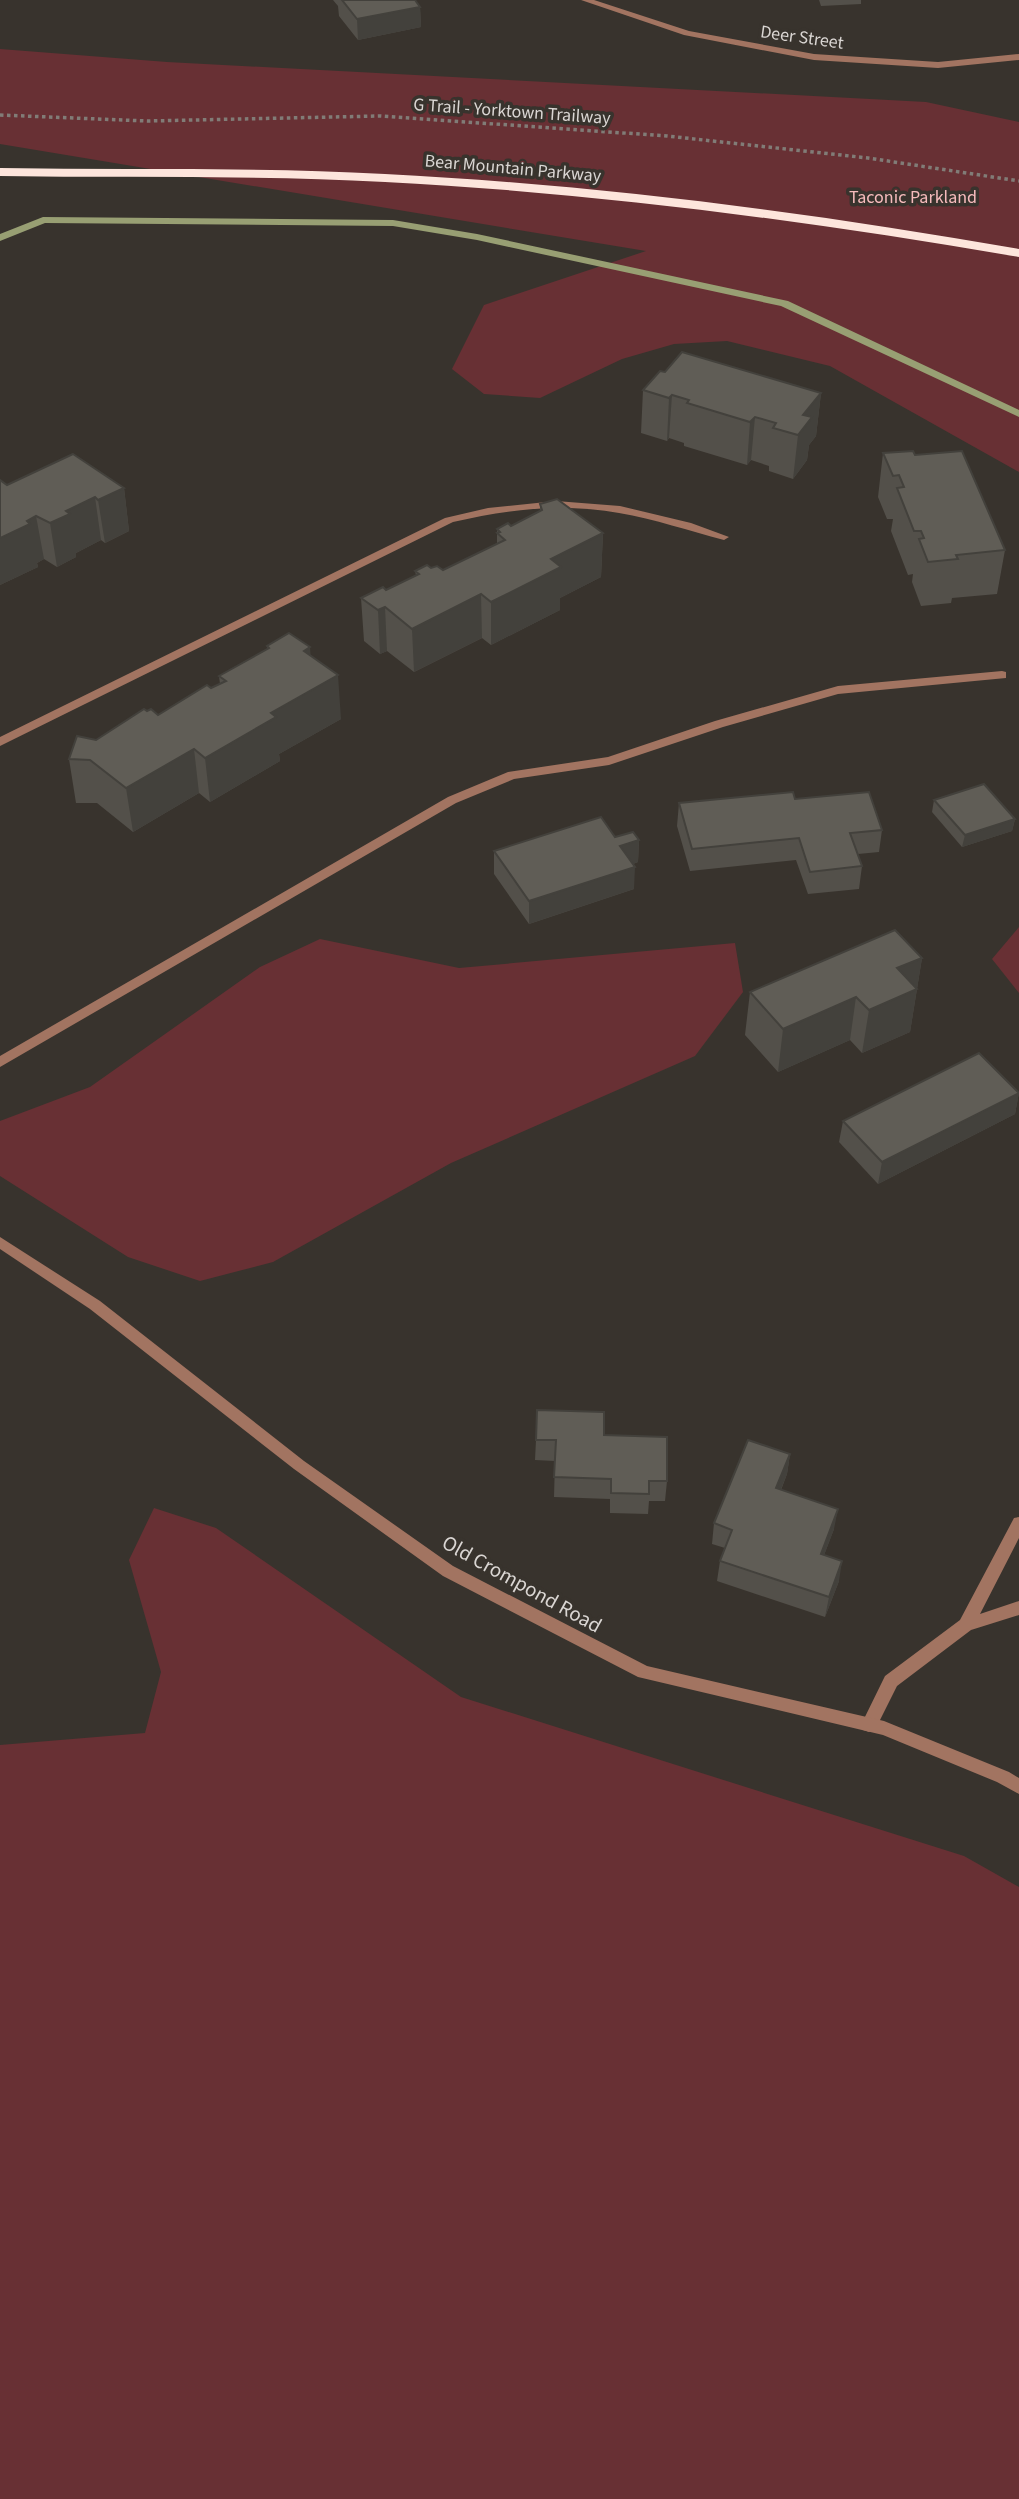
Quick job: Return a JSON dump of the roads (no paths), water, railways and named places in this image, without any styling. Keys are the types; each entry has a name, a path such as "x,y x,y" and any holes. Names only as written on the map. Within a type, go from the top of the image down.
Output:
{"highway":[{"name":"Bear Mountain Parkway","path":"0,172 273,174 511,186 772,214 903,232 1019,253"}],"street":[{"name":"Deer Street","path":"585,0 687,33 814,57 938,65 1019,57"},
{"path":"0,742 449,520 496,508 534,504 600,505 658,516 724,537"},
{"path":"0,1062 452,800 512,775 609,761 719,724 838,690 1002,675"},
{"name":"Old Crompond Road","path":"0,1242 95,1305 299,1465 448,1571 644,1672 869,1725 1003,1777 1019,1787"},
{"path":"966,1625 1019,1523"},
{"path":"869,1725 891,1681 966,1625 1019,1608"}],"waterway":[{"path":"0,238 43,220 393,223 477,237 784,303 1019,414"}],"park label":[{"name":"Taconic Parkland","path":"913,197"}]}
